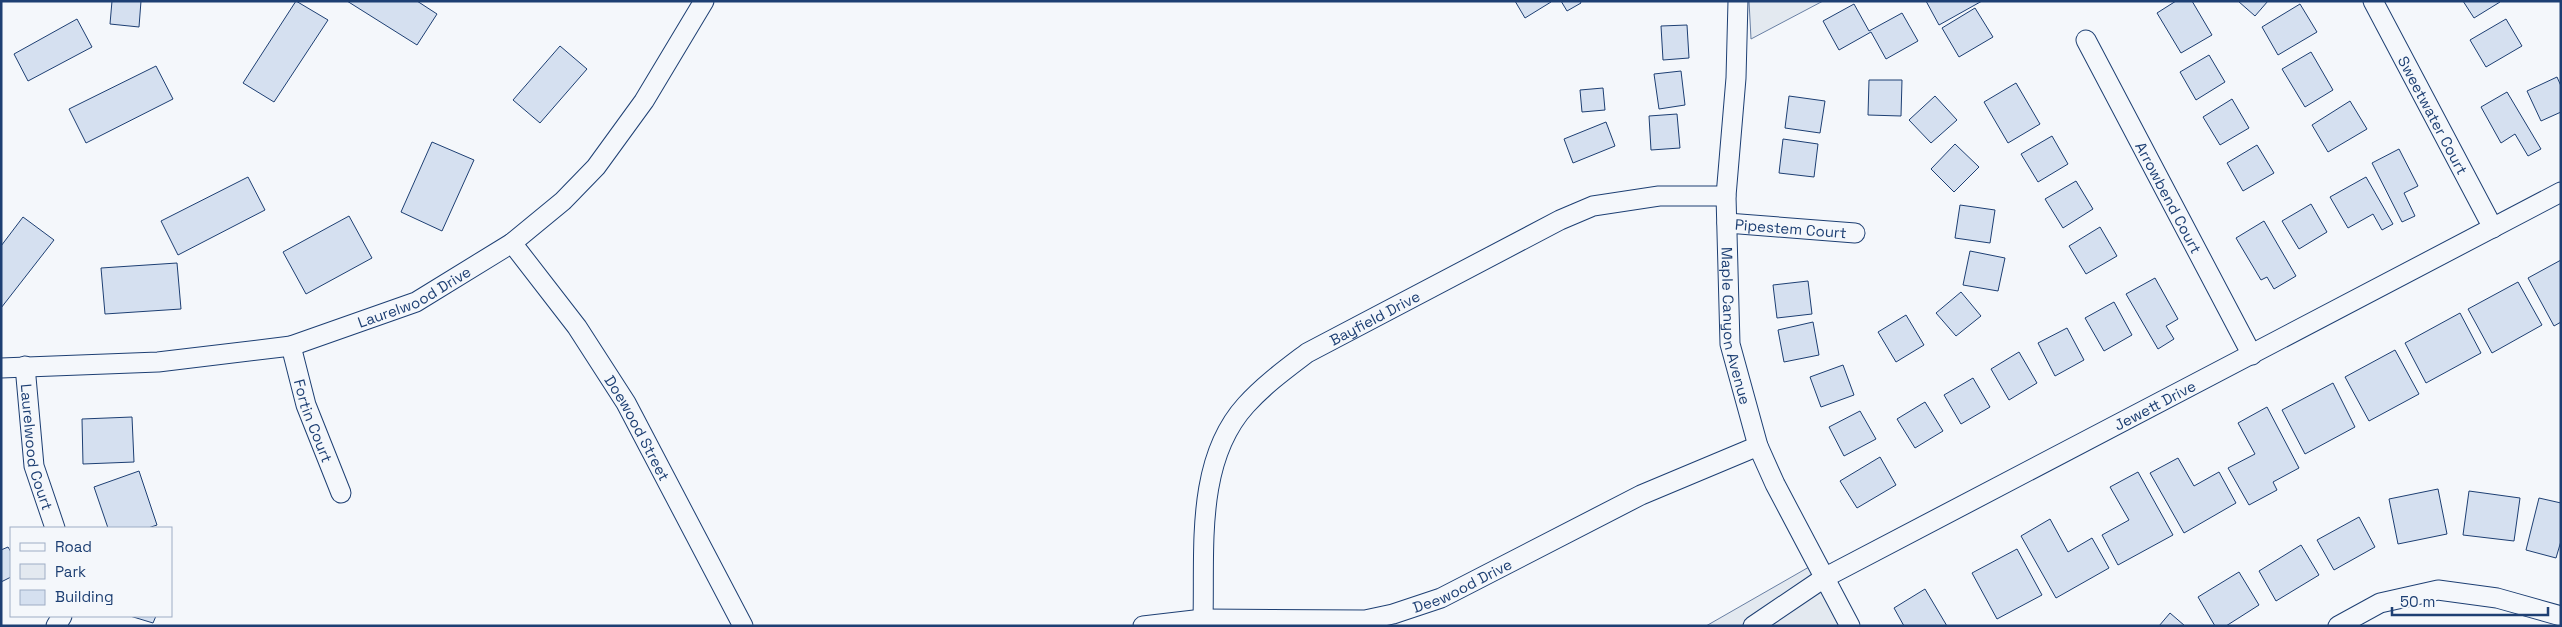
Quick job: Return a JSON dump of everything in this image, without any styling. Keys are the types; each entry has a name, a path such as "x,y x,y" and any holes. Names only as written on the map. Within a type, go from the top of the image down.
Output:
{"street":[{"name":"Laurelwood Drive","path":"1,368 158,362 291,346 416,302 512,243 563,201 596,167 644,101 704,1"},
{"name":"Maple Canyon Avenue","path":"1738,1 1736,78 1726,196 1730,344 1758,446 1850,626"},
{"name":"Sweetwater Court","path":"2374,1 2493,228"},
{"name":"Arrowbend Court","path":"2086,40 2252,355"},
{"name":"Jewett Drive","path":"1753,626 1824,578 2561,192"},
{"name":"Bayfield Drive","path":"1204,619 1207,503 1214,466 1226,434 1245,406 1280,373 1307,353 1560,220 1593,206 1659,196 1726,196"},
{"name":"Pipestem Court","path":"1727,223 1855,233"},
{"name":"Doewood Street","path":"512,243 577,327 626,403 743,626"},
{"name":"Fortin Court","path":"291,346 306,405 341,493"},
{"name":"Laurelwood Court","path":"25,366 34,466 54,527"},
{"name":"Deewood Drive","path":"1143,626 1204,619 1365,620 1393,614 1441,598 1641,494 1758,446"},
{"path":"2338,626 2380,603 2438,590 2497,598 2556,618"}],"green space":[{"path":"1749,1 1823,1 1751,39"},
{"path":"1809,567 1839,626 1706,626"}],"building":[{"path":"112,1 141,1 139,27 110,24"},
{"path":"296,1 328,20 274,102 243,83"},
{"path":"347,1 417,1 437,14 417,45"},
{"path":"1515,1 1551,1 1551,2 1525,18"},
{"path":"1561,1 1580,1 1581,3 1567,11"},
{"path":"1926,1 1982,1 1939,25"},
{"path":"2176,1 2192,1 2212,35 2181,53 2157,13"},
{"path":"2238,1 2268,1 2255,16"},
{"path":"2463,1 2500,1 2500,2 2474,18"},
{"path":"1854,4 1869,31 1902,13 1918,41 1886,59 1871,32 1839,50 1823,21"},
{"path":"2300,4 2317,32 2278,55 2262,27"},
{"path":"1975,8 1993,37 1959,57 1942,28"},
{"path":"77,19 92,47 28,81 14,54"},
{"path":"2506,19 2522,46 2486,67 2470,40"},
{"path":"1687,25 1689,58 1663,60 1661,26"},
{"path":"560,46 587,69 540,123 513,100"},
{"path":"2311,52 2333,90 2305,107 2282,69"},
{"path":"2209,55 2225,82 2196,100 2180,72"},
{"path":"156,66 173,99 86,143 69,109"},
{"path":"1681,71 1685,105 1659,109 1654,74"},
{"path":"2557,77 2561,86 2561,112 2541,121 2527,91"},
{"path":"1869,80 1902,80 1901,116 1868,115"},
{"path":"2016,83 2040,124 2008,143 1984,102"},
{"path":"1603,88 1605,110 1582,112 1580,90"},
{"path":"2507,92 2541,149 2528,156 2515,134 2501,143 2481,107"},
{"path":"1789,96 1825,101 1820,133 1785,128"},
{"path":"1935,96 1957,120 1931,143 1909,120"},
{"path":"2232,99 2249,128 2220,145 2203,117"},
{"path":"2350,101 2367,129 2328,152 2312,125"},
{"path":"1677,114 1680,148 1651,150 1649,116"},
{"path":"1606,122 1615,146 1573,163 1564,139"},
{"path":"2052,136 2068,164 2038,182 2021,154"},
{"path":"1783,139 1818,144 1814,177 1779,173"},
{"path":"432,142 474,160 442,231 401,212"},
{"path":"1955,144 1979,167 1954,192 1931,169"},
{"path":"2257,145 2274,173 2243,191 2227,163"},
{"path":"2399,149 2418,186 2404,193 2415,216 2402,222 2372,163"},
{"path":"248,177 265,210 178,255 161,221"},
{"path":"2366,177 2393,224 2382,230 2373,214 2348,228 2330,197"},
{"path":"2076,181 2093,209 2063,228 2045,199"},
{"path":"2311,204 2327,232 2299,249 2282,221"},
{"path":"1960,205 1995,210 1990,243 1955,238"},
{"path":"349,216 372,258 306,294 283,252"},
{"path":"23,217 54,240 1,308 1,246"},
{"path":"2264,221 2296,276 2274,289 2267,277 2261,280 2236,238"},
{"path":"2100,227 2117,256 2086,274 2069,246"},
{"path":"1970,251 2005,258 1998,291 1963,285"},
{"path":"2561,260 2561,322 2554,326 2528,278"},
{"path":"177,263 181,309 105,314 101,268"},
{"path":"2155,278 2178,319 2166,326 2174,339 2158,349 2126,294"},
{"path":"1808,281 1812,314 1777,318 1773,285"},
{"path":"2518,282 2542,325 2492,353 2468,309"},
{"path":"1961,292 1981,316 1956,336 1936,313"},
{"path":"2114,302 2132,335 2104,351 2085,318"},
{"path":"2460,313 2481,353 2426,383 2405,343"},
{"path":"1906,315 1924,345 1896,362 1878,332"},
{"path":"1813,322 1819,355 1784,362 1778,330"},
{"path":"2067,328 2084,360 2055,376 2038,343"},
{"path":"2395,350 2419,394 2369,421 2345,377"},
{"path":"2019,352 2037,383 2009,400 1991,369"},
{"path":"1843,365 1854,395 1821,407 1810,377"},
{"path":"1973,378 1990,407 1961,424 1944,395"},
{"path":"2333,383 2355,427 2305,454 2282,410"},
{"path":"1925,402 1943,431 1915,448 1897,419"},
{"path":"2267,407 2299,468 2273,482 2277,490 2249,505 2228,468 2255,454 2238,423"},
{"path":"1860,411 1876,439 1844,456 1829,427"},
{"path":"132,417 134,462 83,464 82,419"},
{"path":"1880,457 1896,485 1857,508 1840,481"},
{"path":"2178,458 2194,486 2219,472 2236,503 2184,533 2150,473"},
{"path":"139,471 157,525 151,527 108,527 94,487"},
{"path":"2138,472 2173,535 2118,565 2102,535 2129,520 2110,487"},
{"path":"2438,489 2447,534 2398,544 2389,499"},
{"path":"2469,491 2520,498 2514,541 2463,535"},
{"path":"2539,498 2561,503 2561,541 2556,558 2526,550"},
{"path":"2359,517 2375,547 2334,570 2317,540"},
{"path":"2050,519 2068,552 2092,538 2109,568 2056,598 2021,536"},
{"path":"2301,545 2319,575 2276,601 2259,571"},
{"path":"8,547 10,550 10,578 1,582 1,550"},
{"path":"2017,549 2042,595 1997,619 1972,573"},
{"path":"2239,572 2259,605 2226,626 2215,626 2198,597"},
{"path":"1925,589 1947,626 1904,626 1894,608"},
{"path":"2170,613 2185,626 2159,626"},
{"path":"133,617 156,617 153,623"}]}
